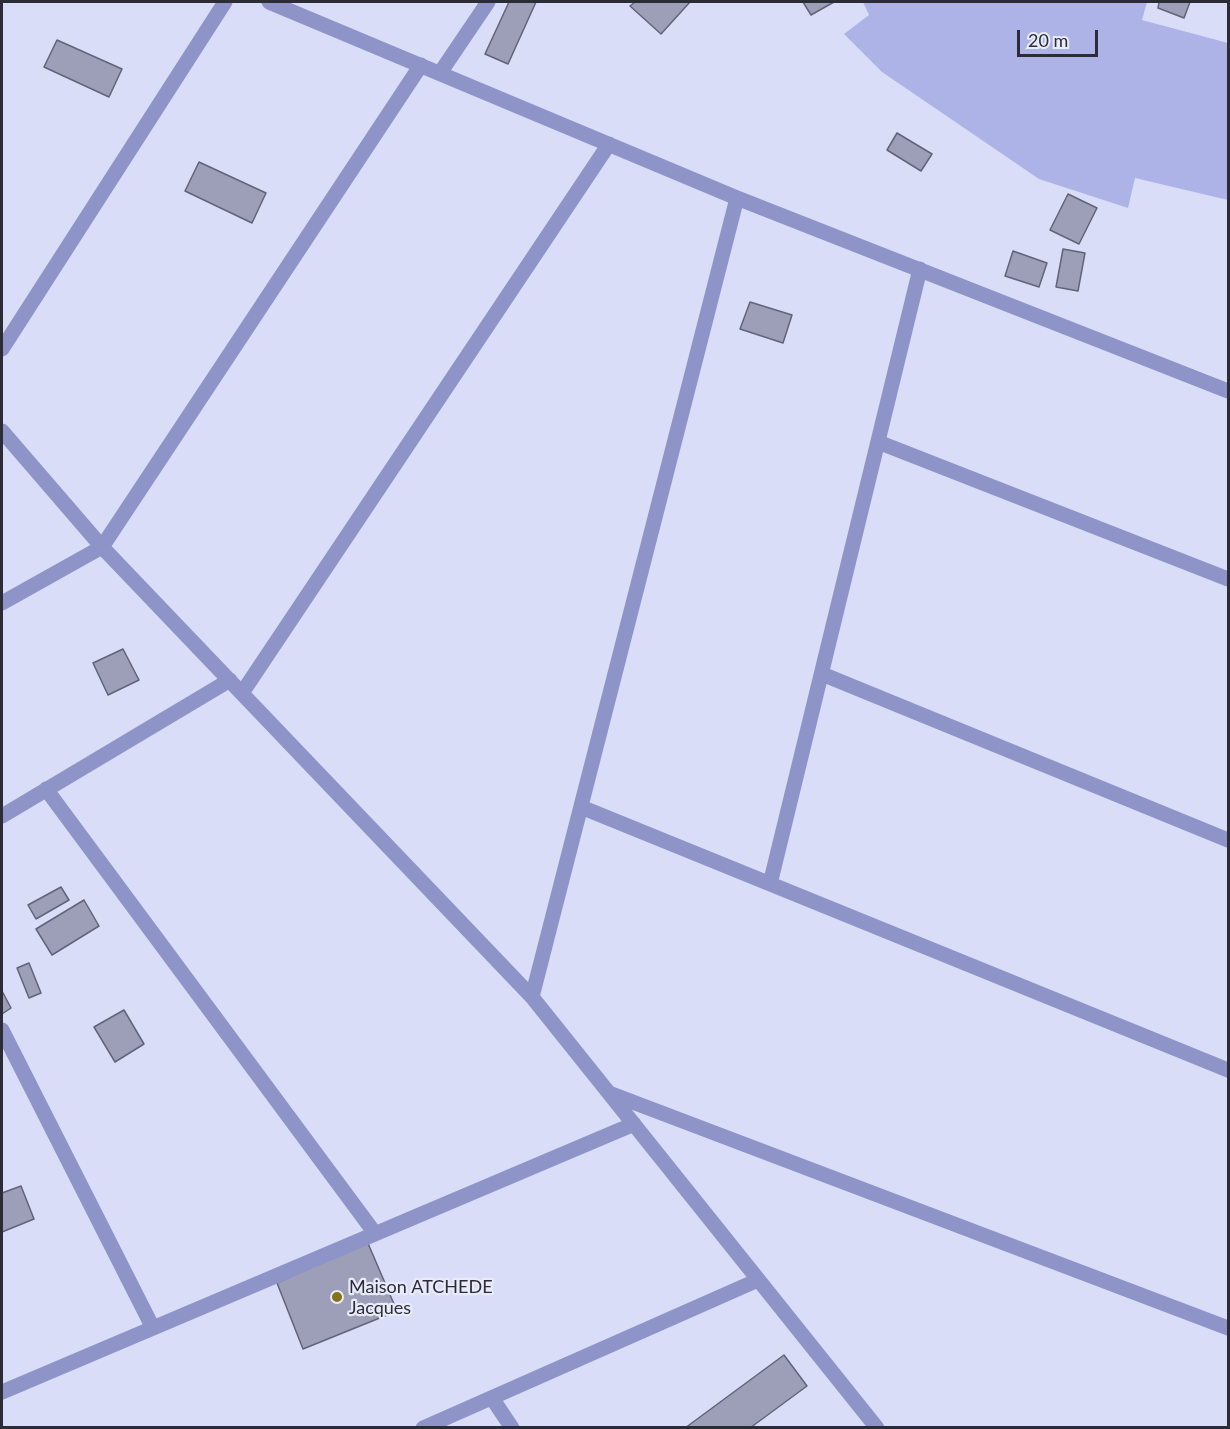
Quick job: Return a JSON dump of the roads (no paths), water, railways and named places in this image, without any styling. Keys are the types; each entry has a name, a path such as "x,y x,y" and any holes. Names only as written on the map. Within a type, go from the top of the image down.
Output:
{"street":[{"path":"2,349 225,2"},
{"path":"269,2 737,198 1228,391"},
{"path":"440,74 488,2"},
{"path":"2,603 102,547 421,65"},
{"path":"242,693 609,144"},
{"path":"532,997 737,198"},
{"path":"770,884 920,269"},
{"path":"2,431 102,547 532,997 877,1428"},
{"path":"878,442 1228,579"},
{"path":"822,674 1228,840"},
{"path":"2,816 230,680"},
{"path":"46,789 374,1232"},
{"path":"581,807 1228,1070"},
{"path":"2,1030 153,1328"},
{"path":"609,1093 1228,1328"},
{"path":"2,1392 374,1232 634,1124"},
{"path":"423,1428 758,1280"},
{"path":"492,1398 512,1428"}],"place":[{"name":"Maison ATCHEDE Jacques","path":"337,1297"}]}
